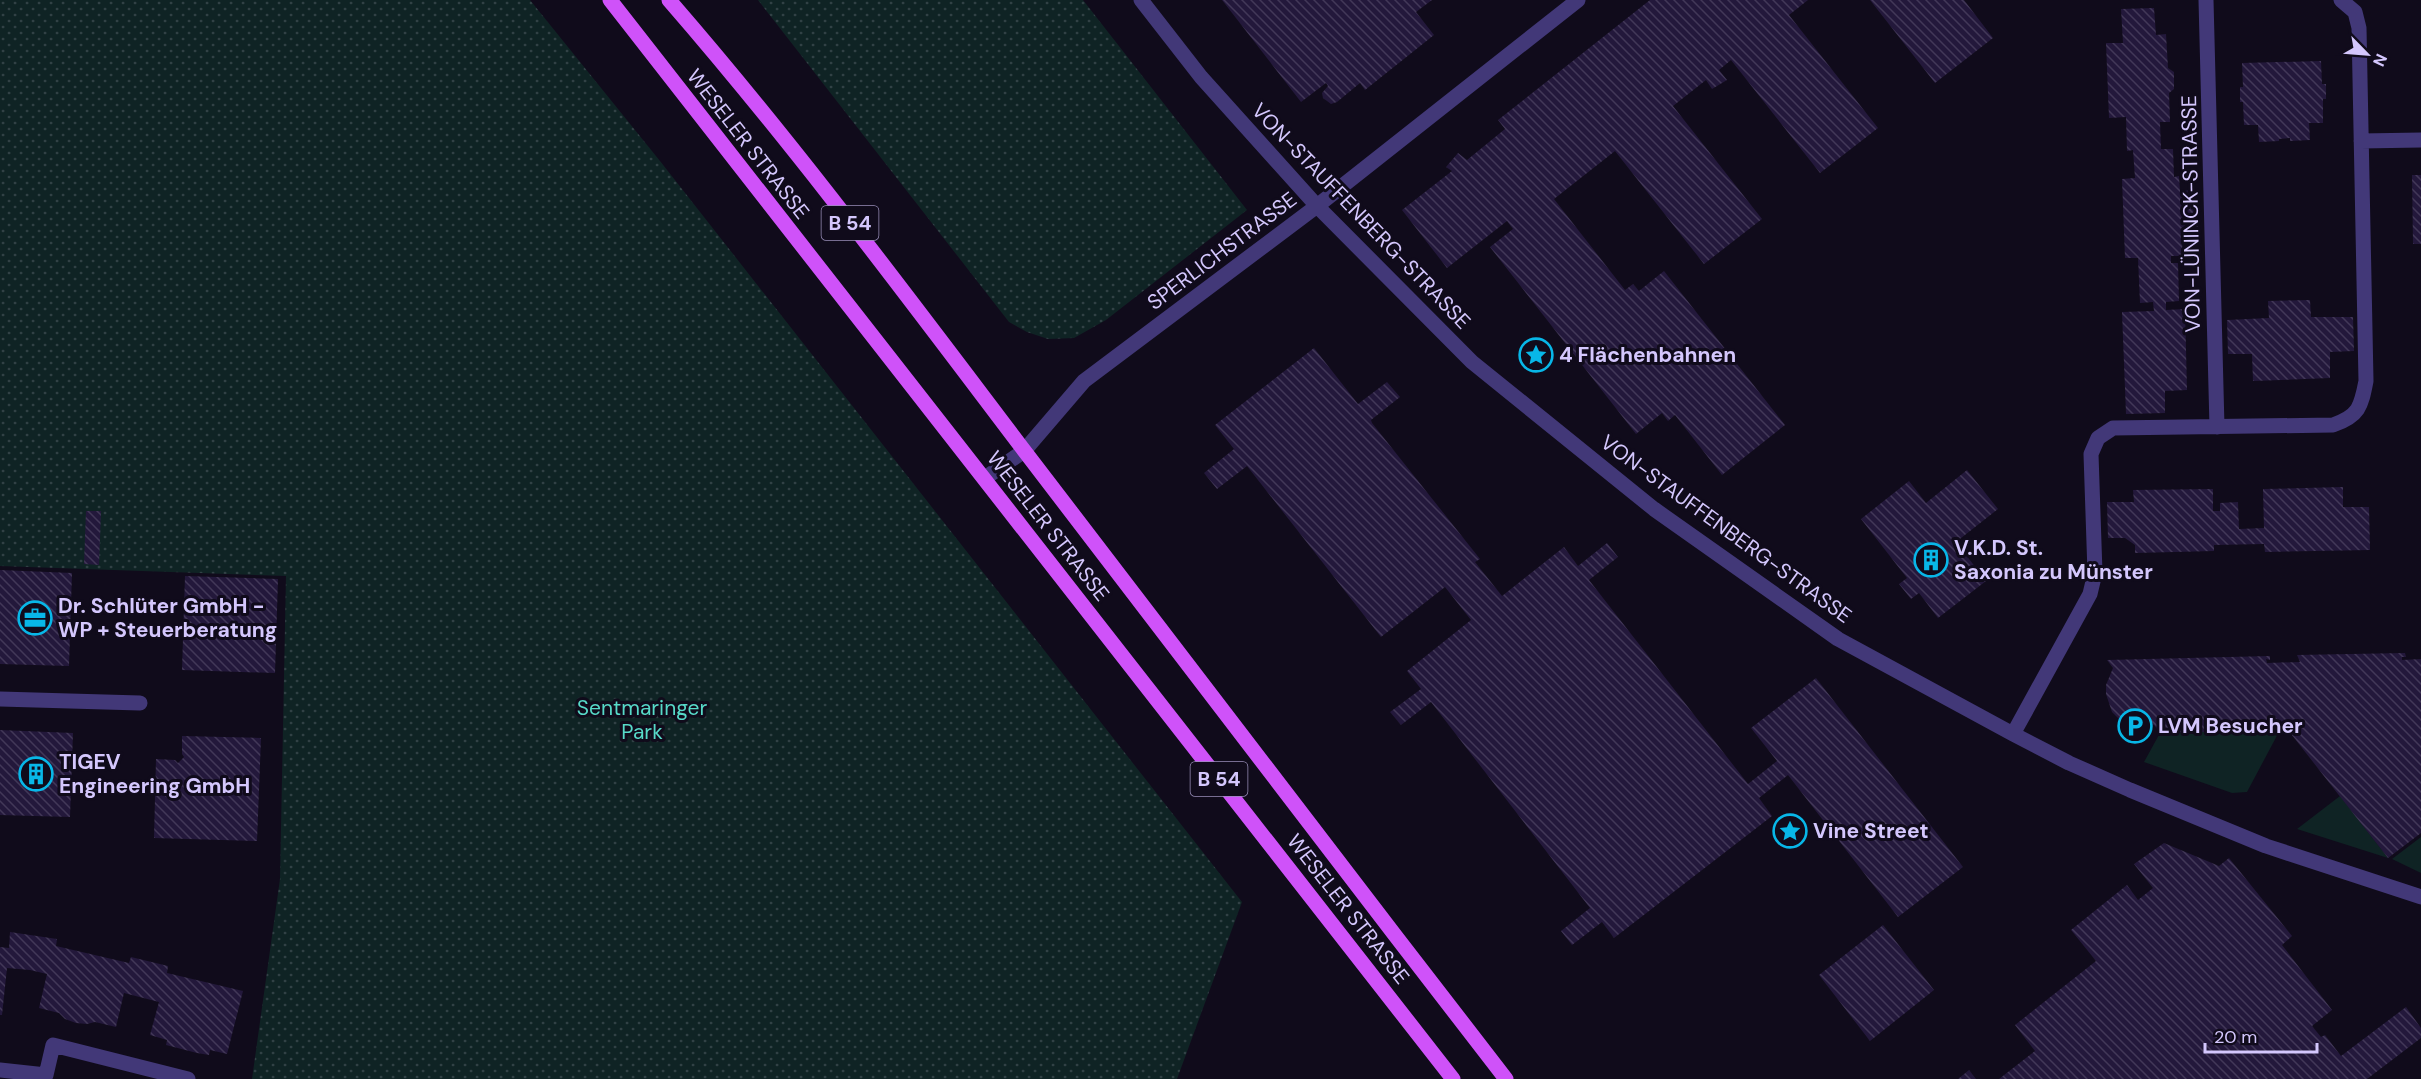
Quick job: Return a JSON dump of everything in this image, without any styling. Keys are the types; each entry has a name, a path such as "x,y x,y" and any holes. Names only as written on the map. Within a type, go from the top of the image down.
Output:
{"main road":[{"name":"WESELER STRASSE","path":"610,0 1453,1079"},
{"name":"WESELER STRASSE","path":"669,0 737,78 893,278 1233,727 1506,1079"}],"street":[{"name":"VON-STAUFFENBERG-STRASSE","path":"1141,0 1201,77 1317,206 1472,362 1654,509 1838,639 2013,734 2121,786 2266,846 2421,897"},
{"name":"SPERLICHSTRASSE","path":"985,478 1024,451 1084,381 1317,206 1578,0"},
{"name":"VON-LÜNINCK-STRASSE","path":"2206,0 2217,427"},
{"path":"2013,734 2090,594 2095,573 2091,453 2098,438 2113,428 2333,425 2350,419 2362,404 2366,381 2359,28 2355,12 2341,0"},
{"path":"2361,141 2421,140"},
{"path":"0,699 140,703"},
{"path":"0,1070 46,1077 53,1045 188,1079"}],"green space":[{"name":"Sentmaringer Park","path":"0,0 530,0 660,161 1242,902 1177,1079 252,1079 280,879 286,576 0,566"},
{"path":"758,0 1083,0 1247,210 1106,320 1074,338 1048,339 1027,332 1009,322"},
{"path":"2280,730 2247,792 2232,793 2144,762 2160,733"},
{"path":"2340,796 2388,858 2297,829"},
{"path":"2421,837 2421,873 2392,859"}],"building":[{"path":"1222,0 1432,0 1416,12 1434,35 1365,90 1360,83 1337,102 1331,104 1323,98 1322,93 1328,86 1326,83 1301,102"},
{"path":"1650,0 1808,0 1789,15 1878,128 1820,173 1731,60 1719,70 1727,80 1712,89 1706,80 1673,106 1762,219 1704,264 1615,151 1554,199 1625,290 1633,284 1639,291 1664,271 1785,425 1722,475 1675,415 1668,421 1662,413 1636,434 1490,247 1513,229 1507,221 1447,268 1402,210 1452,171 1446,167 1458,153 1467,160 1505,129 1498,120"},
{"path":"1870,0 1964,0 1993,38 1935,83"},
{"path":"2154,8 2156,35 2166,34 2168,68 2174,72 2174,89 2169,93 2170,122 2160,122 2161,149 2173,149 2174,177 2179,176 2180,191 2196,190 2198,241 2182,241 2183,256 2171,256 2171,263 2178,263 2179,301 2166,302 2166,310 2185,309 2187,390 2165,391 2165,413 2126,414 2122,312 2154,311 2153,302 2140,303 2138,258 2125,258 2122,179 2135,178 2133,150 2127,151 2126,117 2109,118 2106,43 2123,43 2121,9"},
{"path":"2321,61 2322,84 2326,84 2326,99 2323,99 2323,123 2309,123 2310,140 2290,141 2290,138 2259,142 2258,125 2244,125 2243,102 2240,102 2240,87 2243,87 2242,63"},
{"path":"2412,175 2421,175 2421,244 2413,244"},
{"path":"2310,300 2311,317 2353,317 2354,351 2330,352 2330,378 2253,381 2252,354 2228,354 2227,320 2269,318 2268,301"},
{"path":"1314,348 1358,404 1387,382 1400,397 1371,420 1372,423 1480,559 1475,562 1502,596 1564,547 1578,566 1607,543 1618,557 1589,580 1748,784 1777,761 1751,728 1816,678 1963,867 1898,917 1788,775 1759,798 1772,816 1614,938 1602,922 1572,945 1561,931 1590,908 1431,702 1401,725 1390,712 1421,689 1407,671 1471,620 1445,587 1381,637 1247,466 1217,489 1204,473 1234,449 1215,425"},
{"name":"V.K.D. St. Saxonia zu Münster","path":"1967,470 1998,509 1956,542 1986,581 1938,618 1919,593 1911,599 1899,584 1907,578 1861,519 1909,481 1926,503"},
{"path":"2343,487 2343,507 2369,507 2370,550 2265,552 2264,544 2214,545 2214,551 2135,553 2135,545 2125,538 2108,538 2107,502 2134,502 2133,490 2213,489 2213,511 2220,511 2220,503 2238,502 2239,529 2264,528 2263,489"},
{"path":"86,511 101,511 99,565 84,564"},
{"name":"Dr. Schlüter GmbH - WP + Steuerberatung","path":"0,570 72,573 69,666 0,664"},
{"path":"185,576 278,579 275,673 182,670"},
{"path":"2405,653 2406,657 2402,657 2402,660 2421,659 2421,833 2388,858 2288,730 2160,733 2154,725 2135,726 2119,719 2112,712 2106,694 2106,685 2113,668 2107,660 2270,656 2270,660 2266,659 2267,663 2300,662 2297,655"},
{"name":"TIGEV Engineering GmbH","path":"0,730 73,733 70,817 0,815"},
{"path":"182,736 261,738 257,841 154,838 156,759 175,760 178,763 184,757"},
{"path":"2164,843 2219,866 2229,858 2292,936 2282,945 2332,1010 2312,1026 2321,1037 2325,1035 2341,1056 2406,1007 2421,1028 2421,1038 2367,1079 1999,1079 2035,1051 2015,1025 2096,961 2071,930 2127,885 2138,900 2153,888 2134,864"},
{"path":"1883,925 1934,990 1870,1041 1819,975"},
{"path":"10,932 57,939 56,946 129,963 131,957 168,966 167,973 243,991 227,1054 210,1050 209,1055 166,1045 167,1040 150,1035 159,1002 124,993 116,1027 95,1022 76,1023 65,1019 59,1013 39,1008 47,974 30,970 7,968 2,1015 0,1015 0,947 9,948"},
{"path":"1969,1070 1976,1079 1958,1079"}],"place":[{"name":"4 Flächenbahnen","path":"1536,355"},
{"name":"V.K.D. St. Saxonia zu Münster","path":"1931,560"},
{"name":"Dr. Schlüter GmbH - WP + Steuerberatung","path":"35,618"},
{"name":"LVM Besucher","path":"2135,726"},
{"name":"TIGEV Engineering GmbH","path":"36,774"},
{"name":"Vine Street","path":"1790,831"}]}
